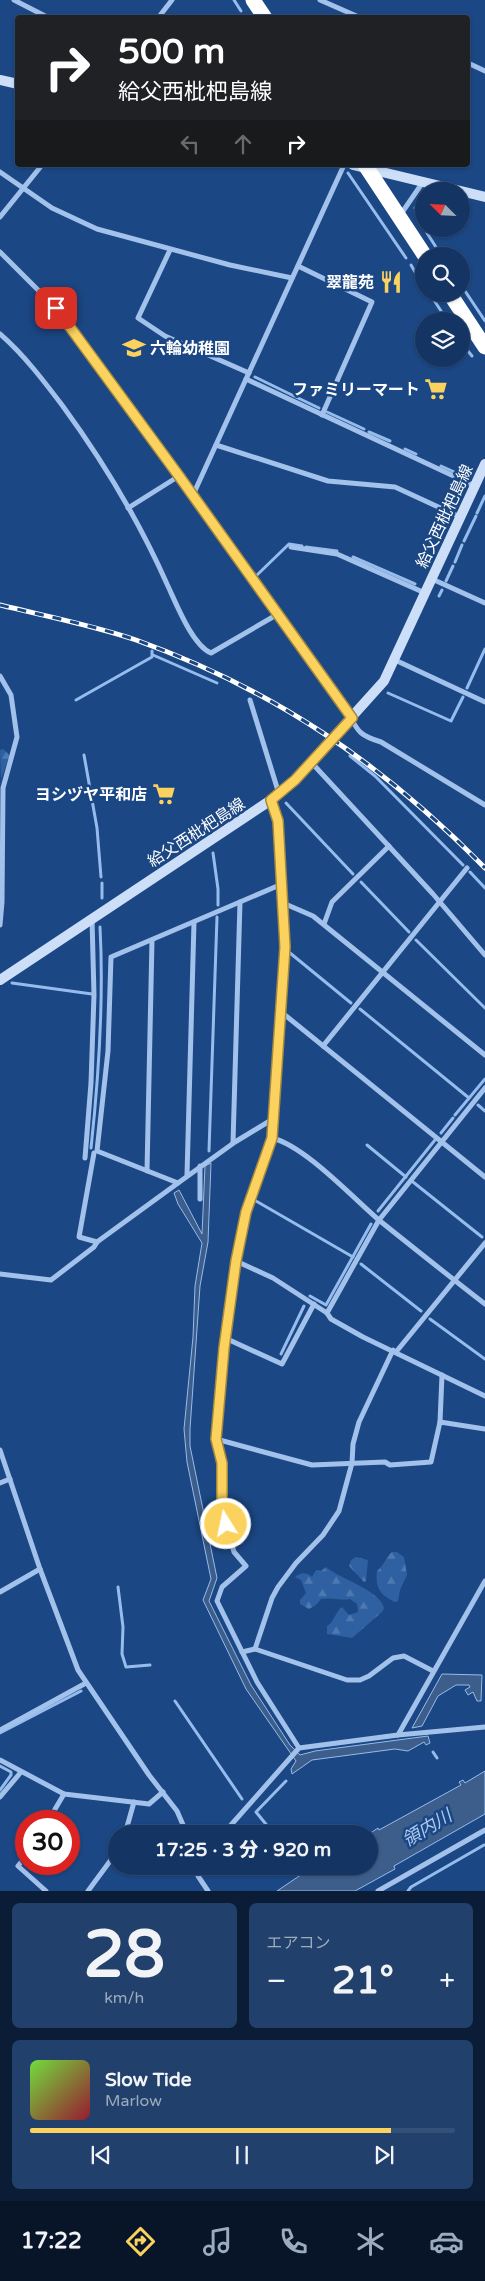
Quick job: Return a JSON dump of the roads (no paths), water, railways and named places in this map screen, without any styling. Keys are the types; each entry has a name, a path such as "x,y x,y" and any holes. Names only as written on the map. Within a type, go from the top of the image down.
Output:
{"highway":[{"path":"253,0 263,15"},
{"path":"363,167 419,247"},
{"path":"455,302 485,347"}],"main road":[{"path":"0,80 15,83"},
{"path":"366,167 423,182"},
{"path":"470,193 485,197"},
{"name":"給父西枇杷島線","path":"0,980 275,797 311,762 384,681 485,464"}],"street":[{"path":"14,0 43,15"},
{"path":"160,15 172,0"},
{"path":"320,0 354,15"},
{"path":"470,64 485,71"},
{"path":"0,217 41,167"},
{"path":"193,495 343,167"},
{"path":"0,172 52,208 97,230 230,265 292,278"},
{"path":"399,217 415,194"},
{"path":"170,250 138,318 165,336 249,373"},
{"path":"0,252 56,308 278,614 352,718 357,731 366,737 381,742 485,805"},
{"path":"298,266 372,302 322,415"},
{"path":"0,334 45,383 89,442 154,555 179,609 202,650 211,653 278,614"},
{"path":"246,379 475,486"},
{"path":"216,445 328,481 395,487 460,518"},
{"path":"128,508 179,476"},
{"path":"291,547 337,554 426,593"},
{"path":"432,579 485,604"},
{"path":"395,660 485,702"},
{"path":"0,676 11,695 17,737 2,783 0,925"},
{"path":"250,700 275,797 285,947 272,1138 246,1212 236,1261 225,1338 216,1439 222,1463 222,1511 234,1552 246,1566 222,1588 217,1602 257,1682 298,1749"},
{"path":"311,762 440,902 485,955"},
{"path":"324,924 332,902 389,846"},
{"path":"323,1046 467,868"},
{"path":"97,1242 79,1237 96,1152 108,1051 110,958 282,884"},
{"path":"232,1144 240,902"},
{"path":"283,903 314,916 485,1055"},
{"path":"92,918 94,1005 91,1083 85,1158 96,1152 178,1183"},
{"path":"187,1175 194,922"},
{"path":"147,1171 152,940"},
{"path":"280,1011 485,1177"},
{"path":"328,1313 379,1220 485,1088"},
{"path":"0,1274 51,1280 94,1247 97,1242 187,1175 273,1119"},
{"path":"272,1138 282,1140 304,1155 379,1220 485,1304"},
{"path":"200,1166 200,1199"},
{"path":"254,1649 272,1598 278,1587 296,1563 323,1535 339,1511 352,1463 353,1444 360,1422 394,1351 455,1281 485,1243"},
{"path":"236,1261 273,1278 328,1313 330,1319 485,1396"},
{"path":"225,1338 282,1364 314,1304"},
{"path":"216,1439 312,1465 385,1462 390,1465 431,1462 440,1422 442,1375"},
{"path":"440,1422 485,1429"},
{"path":"0,1450 40,1569 78,1670 177,1812 183,1825"},
{"path":"0,1483 10,1478"},
{"path":"0,1592 40,1569"},
{"path":"398,1735 485,1581"},
{"path":"242,1652 254,1649 346,1680 360,1680 369,1676 393,1658 404,1656 433,1671"},
{"path":"0,1730 86,1683"},
{"path":"231,1825 298,1749 398,1735 485,1727"},
{"path":"0,1760 64,1794 149,1804 163,1792"},
{"path":"0,1797 21,1772"},
{"path":"55,1810 64,1794"},
{"path":"128,1825 134,1802"},
{"path":"378,1891 485,1830"},
{"path":"88,1891 108,1864"},
{"path":"28,1875 46,1891"},
{"path":"198,1875 208,1891"}],"water":[{"path":"211,1163 208,1242 200,1286 190,1429 190,1446 217,1578 209,1601 251,1685 290,1745 300,1755 315,1751 428,1736 430,1743 426,1745 424,1742 408,1751 395,1749 312,1760 292,1774 291,1769 296,1761 246,1689 203,1600 211,1579 187,1462 184,1429 193,1337 195,1286 202,1243 178,1204 174,1193 179,1190 202,1234 205,1166"},
{"path":"442,1674 482,1675 481,1701 477,1701 473,1692 468,1695 465,1690 470,1687 469,1685 456,1685 438,1696 422,1726 412,1728"},
{"name":"領内川","path":"485,1771 485,1814 394,1866 395,1869 355,1891 277,1891 301,1875 378,1875 378,1828 379,1830 461,1785 459,1782 463,1780 465,1783"}],"waterway":[{"path":"234,0 241,11"},
{"path":"348,173 406,258"},
{"path":"430,238 436,247"},
{"path":"411,265 415,272"},
{"path":"470,298 485,321"},
{"path":"435,302 442,312"},
{"path":"255,377 294,396"},
{"path":"296,397 319,408"},
{"path":"327,412 364,429"},
{"path":"369,432 390,441"},
{"path":"405,449 416,454"},
{"path":"441,466 461,475"},
{"path":"477,513 485,496"},
{"path":"464,541 476,516"},
{"path":"257,575 289,544 302,546"},
{"path":"455,562 462,545"},
{"path":"306,547 337,551"},
{"path":"353,557 415,584"},
{"path":"446,581 453,566"},
{"path":"439,596 442,590"},
{"path":"467,688 485,649"},
{"path":"76,700 152,657 152,651"},
{"path":"153,655 217,683"},
{"path":"388,693 451,721 463,697"},
{"path":"84,755 97,828 101,877"},
{"path":"350,756 375,776 463,865"},
{"path":"286,803 353,874"},
{"path":"213,853 218,889 218,905"},
{"path":"470,872 485,888"},
{"path":"361,882 409,932"},
{"path":"102,883 102,898"},
{"path":"209,1151 217,917"},
{"path":"91,1148 100,1038 100,927"},
{"path":"416,940 485,1008"},
{"path":"290,953 351,1003"},
{"path":"12,983 92,994"},
{"path":"360,1009 469,1098"},
{"path":"455,1115 485,1079"},
{"path":"478,1105 485,1111"},
{"path":"441,1133 453,1118"},
{"path":"378,1211 435,1140"},
{"path":"367,1145 406,1177"},
{"path":"413,1182 482,1237"},
{"path":"256,1201 353,1257"},
{"path":"310,1296 326,1305 371,1224"},
{"path":"361,1264 421,1311"},
{"path":"281,1354 304,1306"},
{"path":"430,1319 485,1359"},
{"path":"118,1587 123,1627 122,1654 126,1667 150,1665"},
{"path":"0,1733 81,1691"},
{"path":"175,1701 242,1799"},
{"path":"433,1752 437,1758"},
{"path":"0,1766 11,1772 11,1775 0,1790"},
{"path":"267,1825 256,1812 286,1781"},
{"path":"408,1891 411,1887 484,1845"}],"railway":[{"path":"0,605 85,625 136,640 186,660 280,706 324,733 407,795 485,868"}],"place":[{"name":"翠龍苑","path":"391,282"},
{"name":"六輪幼稚園","path":"134,348"},
{"name":"ファミリーマート","path":"436,389"},
{"name":"ヨシヅヤ平和店","path":"164,794"}]}
